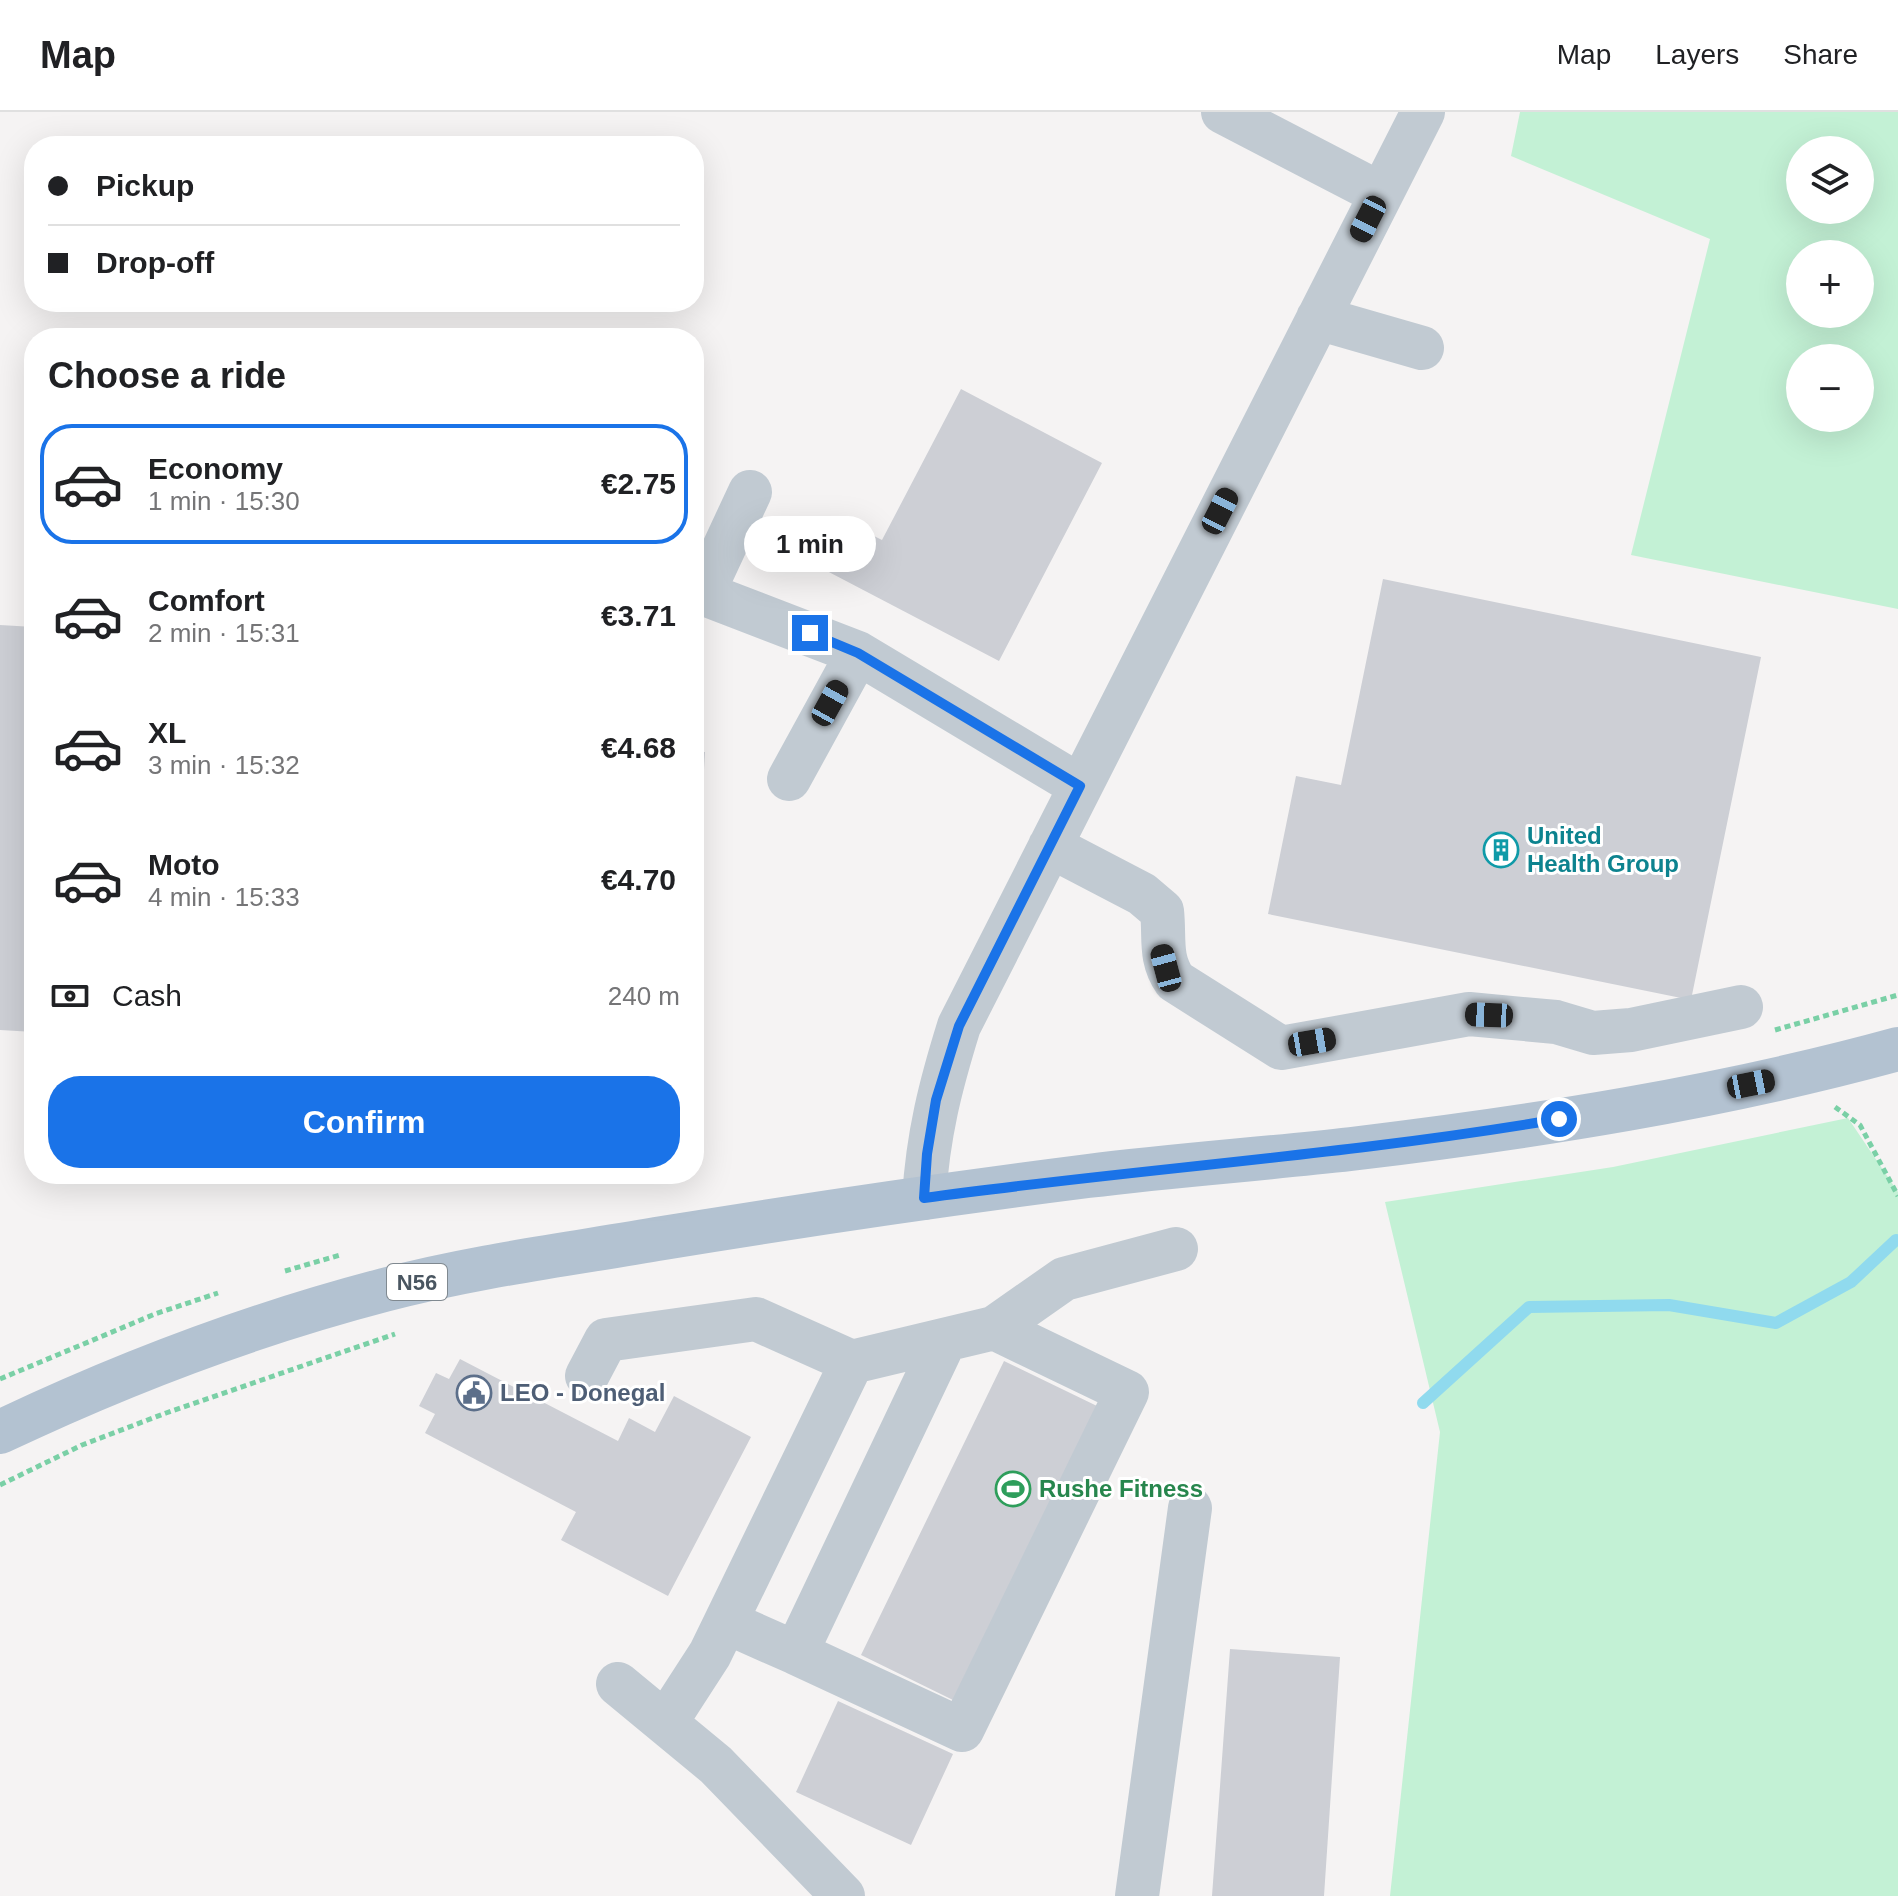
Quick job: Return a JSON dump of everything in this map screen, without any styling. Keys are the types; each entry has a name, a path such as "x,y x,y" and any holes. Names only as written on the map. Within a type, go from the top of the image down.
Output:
{"main road":[{"name":"N56","path":"0,1432 52,1407 187,1354 309,1312 386,1289 486,1268 924,1198 1102,1174 1350,1149 1533,1123 1808,1073 1898,1050"}],"street":[{"path":"1223,112 1381,194"},
{"path":"924,1198 936,1100 959,1026 1423,112"},
{"path":"1318,318 1422,348"},
{"path":"704,581 750,492"},
{"path":"704,593 858,653 1080,786"},
{"path":"789,779 858,653"},
{"path":"1050,846 1142,894 1162,911 1161,949 1166,968 1175,981 1281,1048 1469,1014 1556,1022 1593,1033 1631,1030 1705,1017 1741,1007"},
{"path":"587,1376 606,1340 756,1319 852,1362 994,1328 1064,1279 1176,1249"},
{"path":"726,1622 962,1730 1127,1392 994,1328"},
{"path":"796,1653 945,1340"},
{"path":"666,1722 710,1654 852,1362"},
{"path":"1137,1896 1190,1508"},
{"path":"618,1684 716,1765 843,1896"}],"path":[{"path":"1820,1110 1847,1104"},
{"path":"1835,1107 1860,1125 1898,1196"},
{"path":"0,1485 110,1434 400,1332"}],"green space":[{"path":"1520,112 1898,112 1898,609 1631,555 1710,239 1511,156"},
{"path":"1848,1118 1898,1192 1898,1896 1390,1896 1440,1432 1385,1202 1613,1167"}],"building":[{"path":"961,389 1102,463 999,661 825,570 850,524 882,540"},
{"name":"United Health Group","path":"1383,579 1761,657 1691,1000 1268,914 1296,776 1341,785"},
{"path":"0,625 24,626 24,1031 0,1030"},
{"path":"460,1359 618,1441 629,1418 655,1432 674,1396 751,1437 668,1596 561,1540 576,1512 425,1433 435,1414 419,1406 436,1373 449,1379"},
{"path":"1004,1361 1097,1406 953,1700 861,1655"},
{"path":"1230,1649 1340,1657 1324,1896 1212,1896"},
{"path":"838,1701 953,1754 911,1845 796,1792"}],"waterway":[{"path":"1423,1403 1529,1307 1669,1305 1776,1323 1851,1282 1896,1240"}],"place":[{"name":"United Health Group","path":"1501,850"},
{"name":"LEO - Donegal","path":"474,1393"},
{"name":"Rushe Fitness","path":"1013,1489"}],"route":[{"path":"810,633 858,653 1080,786 959,1026 936,1100 924,1198 1113,1173 1350,1149 1559,1119"}]}
